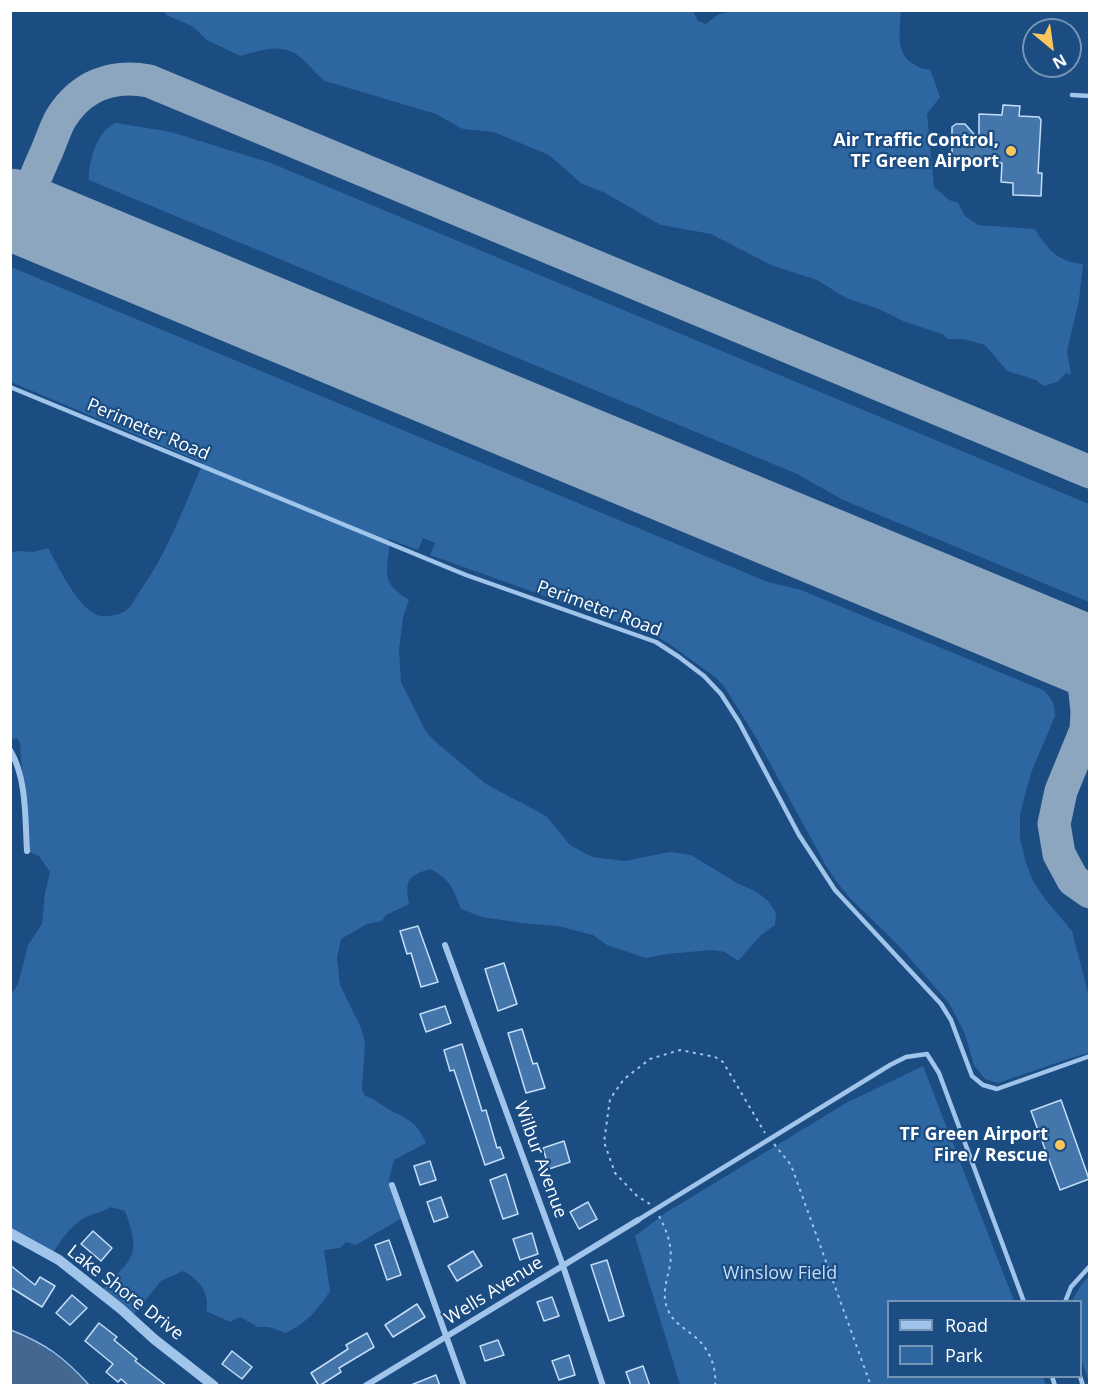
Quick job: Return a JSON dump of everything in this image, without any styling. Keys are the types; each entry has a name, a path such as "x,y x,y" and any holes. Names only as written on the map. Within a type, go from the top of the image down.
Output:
{"street":[{"path":"10,750 18,768 24,800 27,851"},
{"name":"Wilbur Avenue","path":"445,945 563,1266 603,1386"},
{"path":"392,1185 464,1386"},
{"name":"Wells Avenue","path":"365,1386 638,1220"},
{"name":"Lake Shore Drive","path":"10,1233 59,1260 214,1386"}],"lane":[{"path":"1072,94 1089,96"},
{"name":"Perimeter Road","path":"10,387 456,571 656,642 704,676 721,694 799,835 835,890 941,1004 951,1020 972,1076 983,1085 997,1089 1089,1056"},
{"path":"638,1220 890,1065 906,1057 927,1054 939,1073 1023,1300"},
{"path":"1066,1300 1071,1287 1089,1266"}],"path":[{"path":"716,1386 714,1364 707,1350 696,1337 674,1319 666,1303 664,1285 671,1251 668,1235 655,1209 637,1196 615,1173 604,1142 610,1099 624,1079 650,1059 680,1050 715,1057 723,1062 769,1138 791,1165 871,1386"}],"green space":[{"path":"165,11 693,11 698,21 706,24 719,14 737,11 901,11 900,40 903,53 917,66 930,69 940,97 927,114 934,187 949,200 958,203 965,216 978,225 1035,229 1054,253 1074,263 1083,264 1079,300 1067,351 1071,375 1066,373 1057,382 1044,386 1036,380 1007,371 985,345 963,339 948,339 942,334 905,322 879,309 846,298 817,280 771,265 711,234 661,225 603,192 582,184 549,155 494,132 463,129 436,114 325,81 293,52 271,49 240,56 207,40 192,26 166,15"},
{"path":"116,123 171,132 271,163 1089,504 1089,602 843,500 797,474 89,180 95,147 104,132"},
{"path":"11,267 768,582 801,590 1043,690 1054,705 1055,716 1031,773 1020,814 1020,839 1033,881 1072,931 1089,997 1089,1053 998,1083 985,1079 974,1065 965,1034 949,1003 899,946 839,885 825,864 755,736 724,686 715,677 654,635 430,555 435,543 423,538 418,550 389,539 388,578 393,588 409,600 403,617 399,650 401,682 426,732 437,743 486,784 546,816 570,845 592,857 625,861 669,852 691,855 737,883 757,892 768,901 776,913 775,925 761,935 738,961 725,952 712,950 646,958 607,945 593,935 558,926 482,917 461,909 450,885 430,869 412,877 407,890 409,904 386,915 382,921 367,924 341,939 337,958 340,985 361,1028 365,1043 362,1089 365,1096 407,1119 417,1127 426,1143 394,1160 389,1179 402,1218 356,1245 346,1242 340,1248 324,1250 330,1291 311,1315 286,1333 269,1327 258,1327 240,1317 230,1322 206,1311 207,1299 202,1287 183,1271 161,1281 130,1319 102,1291 132,1255 133,1238 125,1211 111,1207 88,1216 67,1233 51,1256 11,1234 11,995 18,984 28,945 42,924 50,872 39,856 27,851 20,743 17,738 11,740 11,553 33,552 48,548 70,587 84,606 100,616 125,611 159,561 203,463 11,382"},
{"name":"Winslow Field","path":"923,1066 1014,1300 887,1300 887,1378 1043,1378 1046,1385 680,1385 635,1236 667,1212 846,1103"},
{"path":"1089,1276 1089,1382 1082,1361 1082,1300 1073,1300"}],"shaded area":[{"path":"11,1330 54,1352 89,1385 11,1385"}],"building":[{"name":"Air Traffic Control, TF Green Airport","path":"1003,105 1020,106 1019,116 1039,117 1041,120 1038,173 1042,173 1041,196 1013,195 1013,183 1001,182 1002,163 982,160 983,157 952,156 952,127 956,124 965,124 979,140 979,114 1002,115"},
{"path":"418,926 438,982 421,987 411,953 407,954 400,931"},
{"path":"504,963 517,1004 498,1011 485,969"},
{"path":"445,1006 451,1023 426,1032 420,1014"},
{"path":"522,1029 533,1064 537,1063 545,1088 526,1093 508,1033"},
{"path":"462,1044 482,1111 486,1110 497,1148 500,1147 504,1158 485,1165 454,1070 450,1071 444,1050"},
{"name":"TF Green Airport Fire / Rescue","path":"1061,1100 1089,1179 1060,1190 1031,1111"},
{"path":"564,1141 570,1162 549,1169 543,1148"},
{"path":"430,1161 436,1180 420,1185 414,1166"},
{"path":"506,1174 518,1214 503,1219 490,1180"},
{"path":"441,1197 448,1217 434,1222 427,1202"},
{"path":"588,1202 597,1219 579,1229 570,1212"},
{"path":"93,1231 112,1248 101,1261 81,1244"},
{"path":"532,1233 538,1254 520,1260 513,1239"},
{"path":"389,1240 401,1275 387,1280 375,1245"},
{"path":"473,1251 482,1266 457,1281 448,1266"},
{"path":"607,1260 624,1316 609,1321 591,1265"},
{"path":"10,1265 35,1285 40,1277 55,1286 42,1307 10,1287"},
{"path":"72,1295 87,1308 70,1325 56,1313"},
{"path":"552,1297 559,1316 544,1321 537,1302"},
{"path":"417,1304 425,1317 393,1337 385,1325"},
{"path":"99,1323 117,1337 114,1340 137,1359 135,1361 167,1386 129,1386 121,1379 118,1382 106,1372 113,1364 85,1341"},
{"path":"367,1333 374,1347 339,1368 341,1372 319,1386 311,1373 348,1349 346,1345"},
{"path":"498,1340 504,1355 485,1361 480,1346"},
{"path":"232,1351 252,1367 242,1379 222,1364"},
{"path":"569,1355 575,1375 559,1380 552,1361"},
{"path":"643,1366 650,1386 631,1386 626,1372"},
{"path":"436,1375 440,1386 411,1386 411,1385"}],"taxiway":[{"path":"20,213 59,122 69,107 88,90 110,81 122,79 149,81 1090,472"},
{"path":"1040,637 1090,632"},
{"path":"1040,637 1070,659 1084,683 1087,711 1086,730 1061,791 1054,824 1059,854 1073,880 1090,892"}],"runway":[{"path":"10,209 1090,657"}],"place":[{"name":"Air Traffic Control, TF Green Airport","path":"1011,151"},
{"name":"TF Green Airport Fire / Rescue","path":"1060,1145"}]}
